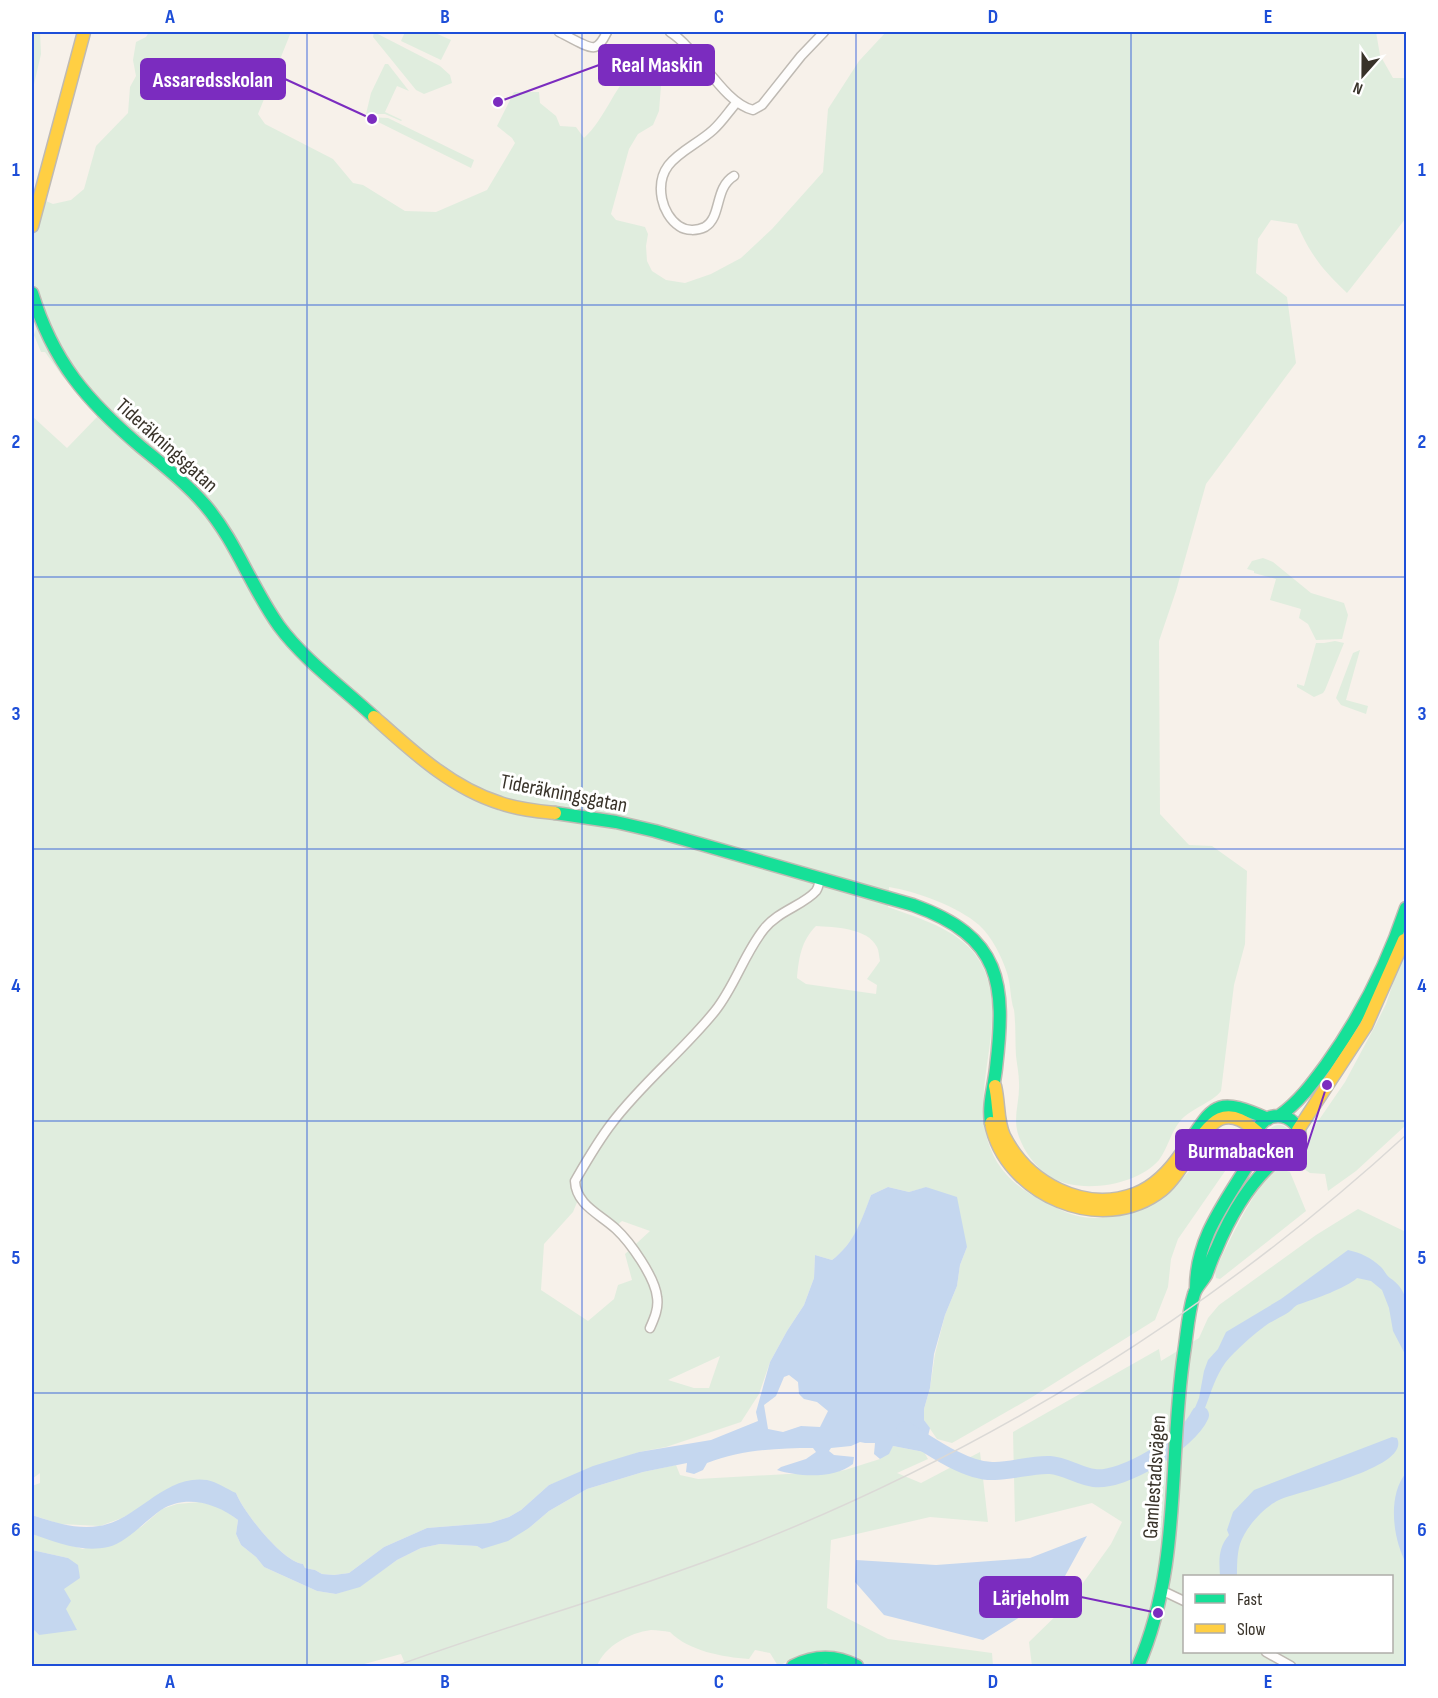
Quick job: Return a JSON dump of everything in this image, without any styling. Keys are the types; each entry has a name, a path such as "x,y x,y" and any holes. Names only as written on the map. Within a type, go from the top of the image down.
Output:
{"street":[{"path":"32,226 84,32"},
{"path":"559,32 593,47 598,46 607,32"},
{"path":"670,32 685,42 712,76 737,102 751,110 758,109 801,56 824,32"},
{"path":"734,176 725,185 712,219 704,227 690,230 680,227 664,208 661,196 662,183 669,164 677,155 713,130 737,102"},
{"name":"Tideräkningsgatan","path":"32,293 48,341 63,368 96,407 203,502 238,552 281,629 424,760 463,787 498,803 535,811 622,823 692,841 929,911 956,924 983,948 992,961 999,991 995,1084 1003,1134 1019,1162 1034,1177 1055,1190 1087,1199 1117,1199 1139,1192 1156,1182 1170,1169 1214,1108 1227,1105 1239,1106 1273,1117"},
{"path":"650,1328 657,1307 655,1288 640,1261 617,1230 581,1201 575,1191 575,1181 613,1122 683,1049 716,1009 766,926 816,891 820,878"},
{"path":"1276,1160 1266,1156 1258,1147 1257,1132 1260,1125 1291,1108 1310,1086 1359,1017 1384,967 1407,908"},
{"name":"Gamlestadsvägen","path":"1196,1288 1204,1277 1241,1201 1263,1170 1276,1160 1287,1158 1296,1151 1300,1141 1298,1130 1370,1017 1407,933"},
{"name":"Tideräkningsgatan","path":"995,1084 990,1099 992,1129 1000,1150 1012,1169 1038,1191 1059,1202 1083,1209 1118,1208 1150,1197 1176,1176 1211,1125 1220,1119 1237,1118 1257,1132"},
{"path":"1273,1117 1289,1119 1298,1130"},
{"name":"Gamlestadsvägen","path":"1138,1666 1153,1631 1162,1591 1172,1509 1181,1376 1196,1288 1195,1270 1211,1229 1258,1147"},
{"path":"1162,1591 1183,1600"},
{"path":"1268,1653 1291,1666"},
{"path":"793,1666 807,1659 821,1657 836,1658 857,1666"}],"green space":[{"path":"32,32 40,32 41,54 32,93"},
{"path":"149,32 291,32 258,114 265,124 333,159 353,183 363,185 405,211 436,212 487,190 515,143 497,126 514,92 539,92 540,103 556,116 560,126 576,127 584,138 598,122 620,86 634,69 657,80 661,86 659,111 653,125 638,134 629,149 611,214 616,220 645,227 648,234 647,261 652,271 666,280 685,283 711,274 741,258 772,229 823,172 828,109 859,61 886,32 1376,32 1380,55 1393,78 1406,78 1406,218 1347,293 1318,262 1297,224 1271,220 1258,239 1256,273 1287,297 1296,363 1206,484 1176,591 1159,641 1160,814 1189,845 1212,846 1247,871 1245,944 1234,985 1221,1091 1181,1120 1159,1160 1137,1176 1107,1185 1091,1186 1061,1182 1049,1176 1035,1164 1027,1153 1017,1130 1019,1083 1014,1010 1007,973 996,948 979,925 960,912 924,896 889,887 888,907 928,922 953,935 965,943 982,965 990,989 992,1013 983,1113 987,1138 1001,1169 1024,1190 1055,1208 1074,1215 1090,1218 1122,1214 1168,1191 1191,1169 1216,1130 1225,1129 1234,1132 1238,1140 1239,1151 1178,1239 1171,1259 1168,1287 1155,1320 1029,1399 952,1443 937,1439 924,1420 924,1409 945,1315 957,1286 960,1265 967,1247 927,1187 909,1192 888,1187 871,1195 852,1239 840,1254 832,1260 815,1255 814,1278 804,1305 770,1362 759,1394 741,1422 666,1447 639,1452 549,1485 521,1510 509,1517 490,1523 427,1528 384,1547 349,1573 334,1575 322,1574 305,1568 303,1564 285,1555 255,1524 236,1493 138,1509 100,1526 60,1524 32,1515 32,1486 40,1483 40,1473 32,1479 32,416 67,448 98,416 63,377 45,352 41,352 34,335 36,329 32,317 32,195 53,204 71,200 84,189 96,146 128,113 130,87 136,76 133,60 136,42 146,37","holes":["816,926 858,932 873,941 878,949 880,961 867,979 877,985 876,994 806,984 797,978 804,944","578,1200 615,1227 622,1221 650,1231 625,1254 632,1280 618,1285 614,1299 588,1321 541,1290 544,1244 573,1212","720,1356 709,1388 694,1388 668,1380"]},
{"path":"374,32 440,66 450,75 452,83 424,94 416,90 373,37"},
{"path":"405,32 433,32 451,40 441,60 401,41"},
{"path":"385,64 388,64 409,91 397,86 385,112 401,121 385,114 366,114 371,93"},
{"path":"368,117 388,118 474,160 471,168"},
{"path":"1263,558 1273,562 1311,593 1344,603 1348,615 1342,639 1316,640 1308,624 1299,618 1301,609 1270,600 1276,579 1247,569 1252,561"},
{"path":"1335,641 1344,643 1325,690 1314,697 1297,687 1297,684 1304,686 1316,643"},
{"path":"1360,650 1346,700 1368,706 1366,714 1341,705 1336,698 1353,653"},
{"path":"1406,944 1406,1125 1356,1171 1328,1191 1325,1174 1310,1173 1295,1163 1306,1153 1312,1130 1345,1082 1375,1026 1386,1004"},
{"path":"1279,1125 1288,1128 1291,1137 1288,1146 1279,1149 1270,1146 1267,1137 1270,1128"},
{"path":"1280,1169 1290,1172 1306,1211 1220,1279 1216,1278 1215,1272 1218,1264 1245,1211 1263,1183"},
{"path":"1358,1209 1406,1232 1406,1666 1032,1666 1029,1642 1068,1604 1111,1544 1122,1522 1092,1503 1015,1522 1013,1432 1159,1349 1161,1361 1199,1338 1208,1318 1219,1305 1316,1235"},
{"path":"893,1446 924,1452 928,1459 897,1473 921,1483 980,1452 988,1522 930,1517 831,1540 827,1608 888,1639 992,1653 993,1666 856,1666 817,1655 799,1656 778,1666 770,1653 755,1650 749,1659 717,1655 687,1644 670,1632 651,1630 626,1637 606,1652 597,1666 406,1666 401,1654 357,1666 32,1666 32,1628 39,1635 66,1609 64,1588 68,1558 32,1550 32,1534 83,1549 141,1527 162,1509 177,1504 200,1502 220,1507 238,1520 236,1534 241,1545 264,1567 317,1591 336,1594 360,1586 397,1560 421,1548 440,1544 477,1546 482,1549 529,1528 549,1511 587,1489 643,1472 676,1465 680,1475 698,1479 823,1474 880,1459"}],"water":[{"path":"888,1187 909,1192 926,1187 957,1197 967,1247 960,1265 957,1286 945,1315 934,1354 930,1388 924,1409 924,1420 930,1428 924,1452 893,1446 889,1454 880,1459 874,1454 875,1443 860,1442 851,1446 831,1448 829,1451 834,1455 854,1457 853,1464 836,1472 816,1475 777,1470 806,1459 816,1452 813,1448 773,1449 733,1455 707,1463 703,1470 694,1474 686,1472 687,1463 643,1472 587,1489 549,1511 529,1528 508,1541 482,1549 477,1546 440,1544 421,1548 397,1560 360,1587 336,1594 317,1591 264,1567 241,1545 236,1534 238,1520 220,1509 201,1503 180,1502 170,1505 122,1541 108,1547 78,1548 32,1534 32,1515 73,1526 99,1526 126,1515 177,1484 192,1480 207,1480 236,1493 240,1502 265,1535 285,1555 303,1564 305,1568 322,1574 349,1573 384,1547 427,1528 490,1523 509,1517 521,1510 549,1485 593,1466 639,1452 711,1440 758,1421 756,1412 770,1362 804,1305 814,1278 815,1255 832,1260 840,1254 852,1239 871,1195","holes":["789,1375 798,1382 799,1394 804,1399 817,1402 828,1411 820,1427 801,1426 783,1432 768,1429 764,1405 776,1396 784,1377"]},
{"path":"1348,1250 1365,1256 1377,1264 1398,1284 1403,1293 1406,1299 1406,1356 1393,1331 1389,1308 1382,1290 1371,1281 1357,1278 1338,1289 1297,1305 1253,1335 1225,1363 1195,1430 1187,1440 1184,1426 1192,1415 1199,1398 1208,1360 1218,1349 1226,1332 1281,1299"},
{"path":"1392,1437 1397,1438 1397,1449 1388,1459 1351,1477 1279,1500 1267,1508 1242,1538 1238,1552 1237,1575 1220,1575 1220,1554 1229,1535 1227,1530 1233,1512 1254,1490"},
{"path":"1406,1473 1406,1563 1395,1530 1394,1505 1400,1482"},
{"path":"1087,1536 1054,1596 983,1640 884,1615 855,1582 856,1560 936,1565 1030,1558"},
{"path":"32,1550 68,1558 78,1565 80,1578 64,1589 71,1601 66,1609 77,1630 39,1635 32,1628"}],"waterway":[{"path":"905,1430 948,1457 973,1468 1002,1471 1050,1465 1088,1477 1106,1478 1137,1467 1169,1448 1193,1426 1200,1415"}],"tram line":[{"path":"396,1666 708,1561 841,1506 929,1464 1014,1419 1098,1369 1179,1316 1333,1199 1406,1135"}],"traffic: fast":[{"path":"32,293 50,340 74,379 104,413 205,505 226,534 279,626 312,662 374,717"},
{"path":"555,813 616,822 655,831 913,905 943,918 965,932 981,948 992,967 998,988 999,1038 991,1102 991,1123"},
{"path":"1279,1116 1310,1086 1351,1028 1382,970 1406,908"},
{"path":"1183,1151 1201,1124 1216,1109 1235,1107 1268,1119"},
{"path":"1278,1116 1293,1123 1300,1138 1293,1153 1278,1160 1263,1153 1256,1138 1263,1123 1278,1116"},
{"path":"1196,1288 1202,1249 1209,1231 1258,1147"},
{"path":"1138,1666 1152,1628 1162,1590 1168,1551 1179,1392 1192,1301 1234,1213 1248,1190 1276,1160"},
{"path":"793,1666 817,1658 833,1658 857,1666"}],"traffic: slow":[{"path":"32,226 84,32"},
{"path":"374,717 432,767 465,788 506,805 555,813"},
{"path":"1298,1130 1366,1026 1404,940"},
{"path":"995,1086 1002,1130 1014,1153 1027,1168 1059,1190 1096,1200 1115,1199 1135,1194 1143,1191 1162,1176 1183,1151"},
{"path":"991,1123 1000,1148 1015,1170 1035,1188 1059,1201 1085,1208 1112,1209 1138,1204 1162,1190 1177,1173 1205,1132 1220,1119 1235,1118 1245,1122 1257,1132"}],"place":[{"name":"Real Maskin","path":"498,102"},
{"name":"Assaredsskolan","path":"372,119"},
{"name":"Burmabacken","path":"1327,1085"},
{"name":"Lärjeholm","path":"1158,1613"}]}
